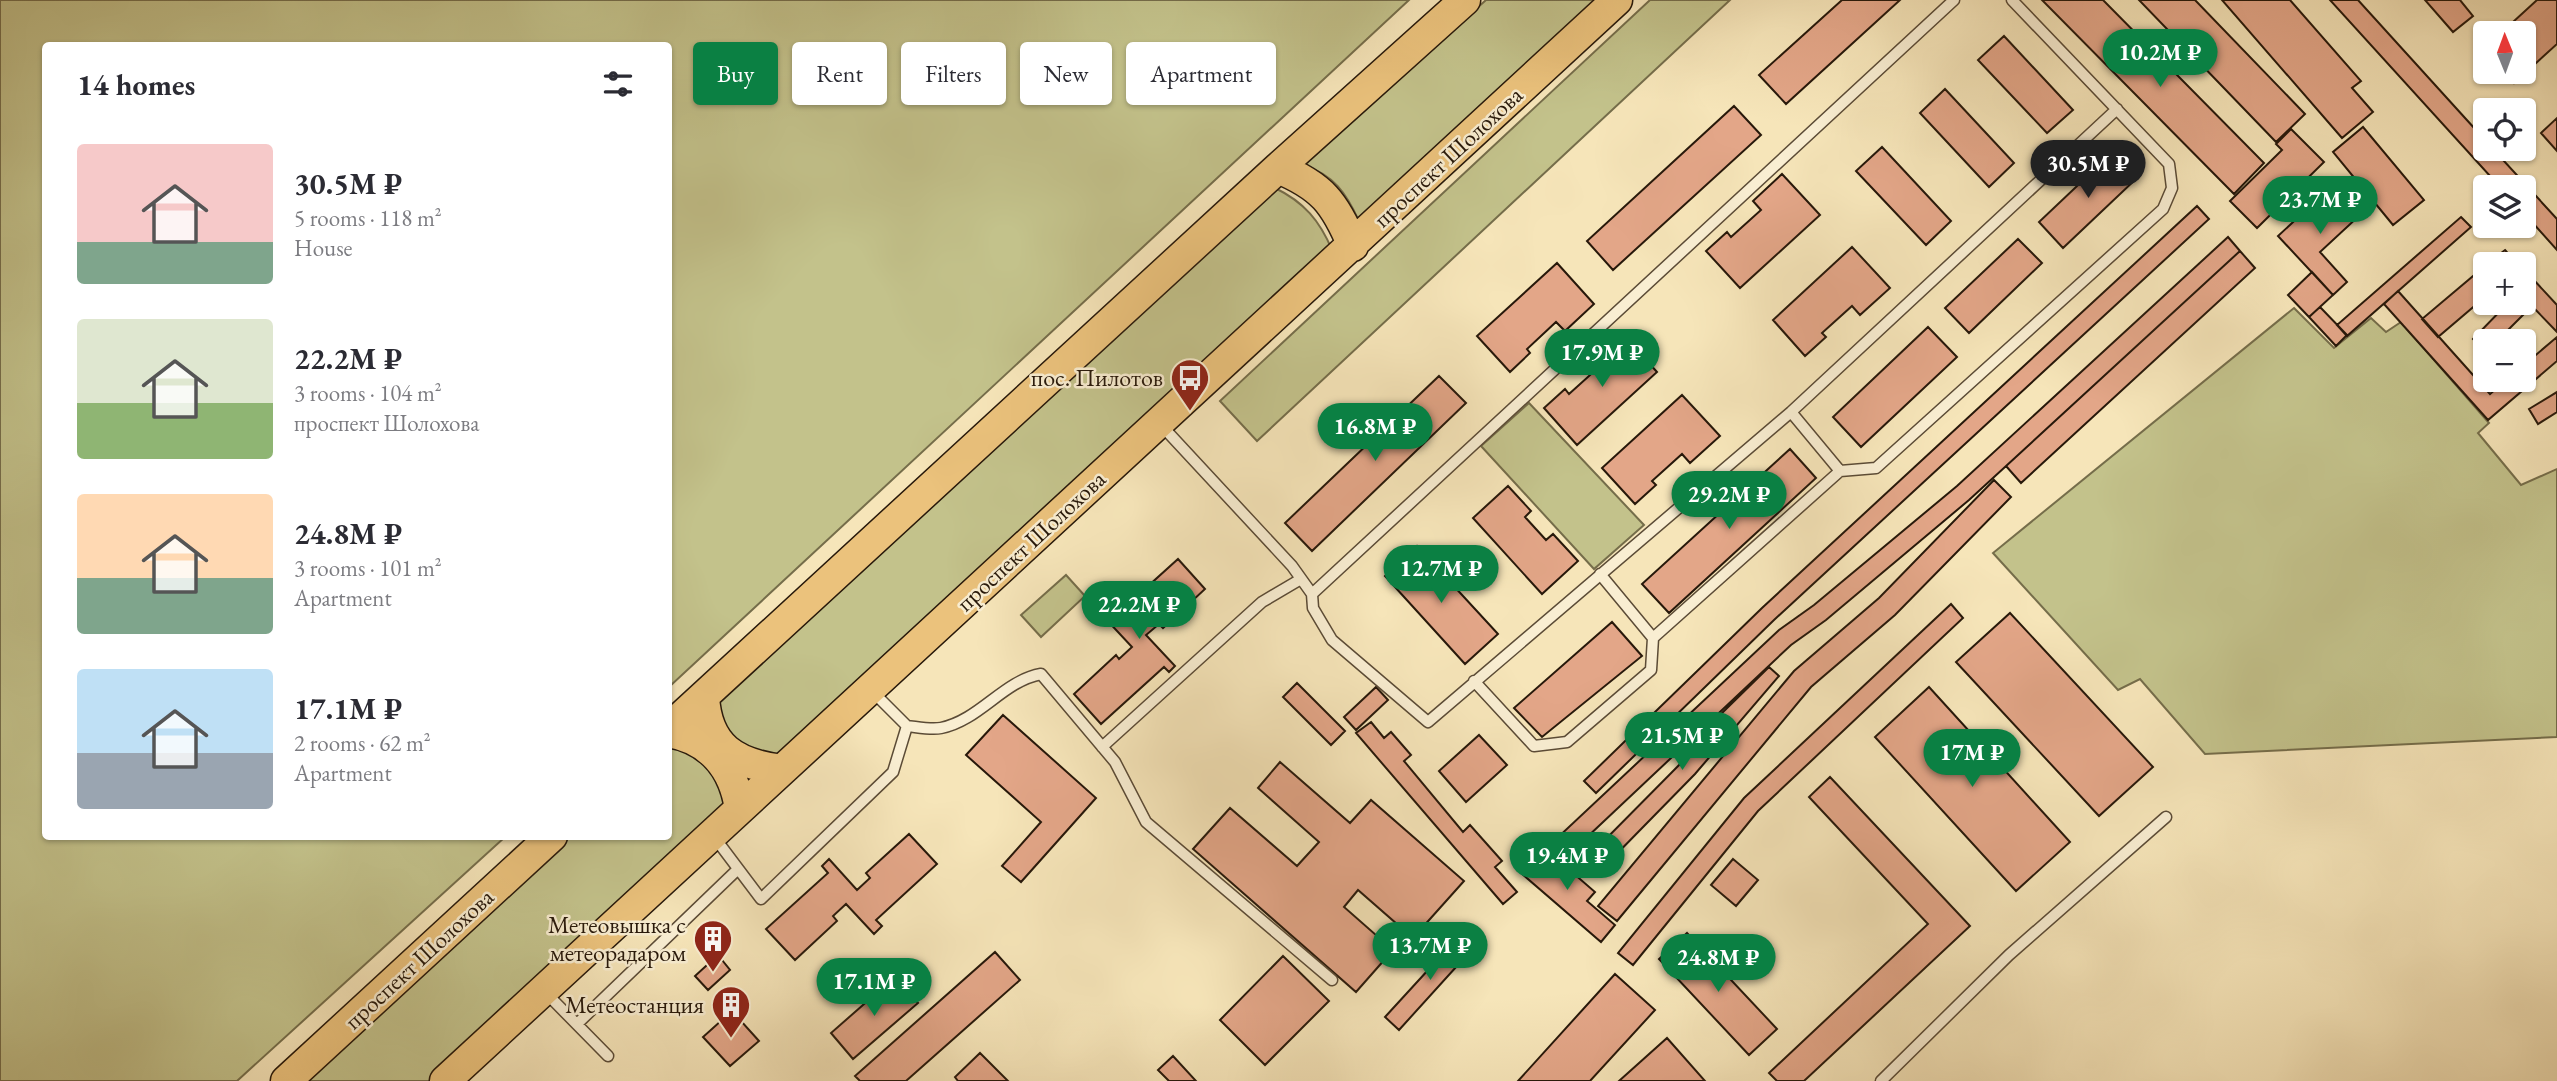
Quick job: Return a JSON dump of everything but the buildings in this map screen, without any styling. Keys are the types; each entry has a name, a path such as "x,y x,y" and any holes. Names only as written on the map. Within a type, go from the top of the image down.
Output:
{"main road":[{"path":"672,727 1278,168 1465,0"},
{"name":"проспект Шолохова","path":"445,1081 1617,0"},
{"path":"1278,168 1317,187 1334,206 1353,246"},
{"path":"704,697 705,718 717,742 734,757 757,767 782,771"},
{"path":"672,732 688,735 710,749 726,766 737,788 740,809"},
{"name":"проспект Шолохова","path":"286,1081 548,840"}],"lane":[{"path":"1312,594 1954,0"},
{"path":"1653,638 1840,471 1876,468 2163,209 2172,188 2169,164 2012,0"},
{"path":"1159,423 1301,579 1312,594 1313,608 1332,640 1428,722 1791,412 2117,109"},
{"path":"1791,412 1840,471"},
{"path":"1474,681 1534,746 1567,743 1651,670 1653,638 1600,574"},
{"path":"1102,747 1262,602 1301,579"},
{"path":"870,689 908,726 940,728 974,713 1023,677 1041,674 1115,762 1146,822 1332,980"},
{"path":"712,834 761,899 893,772 908,726"},
{"path":"1881,1081 2008,955 2166,817"},
{"path":"577,1024 737,870"},
{"path":"543,990 608,1056"}],"shaded area":[{"path":"0,0 1409,0 672,684 672,42 42,42 42,840 502,840 237,1081 0,1081"},
{"path":"1486,0 1596,0 1359,221 1338,186 1323,174 1303,165"},
{"path":"1650,0 1730,0 1257,441 1220,401"},
{"path":"1275,188 1310,213 1332,250 779,759 763,757 725,734 714,701"},
{"path":"2294,308 2334,348 2371,318 2386,332 2401,322 2489,423 2478,433 2521,485 2557,469 2557,737 2205,754 2140,679 2118,690 1993,553"},
{"path":"1529,403 1644,525 1594,569 1481,446"},
{"path":"1066,575 1085,596 1041,637 1021,615"},
{"path":"672,745 705,756 731,804 430,1081 302,1081 565,840 672,840"}],"place":[{"name":"пос. Пилотов","path":"1190,412"},
{"name":"Метеовышка с метеорадаром","path":"713,973"},
{"name":"Метеостанция","path":"731,1039"}]}
